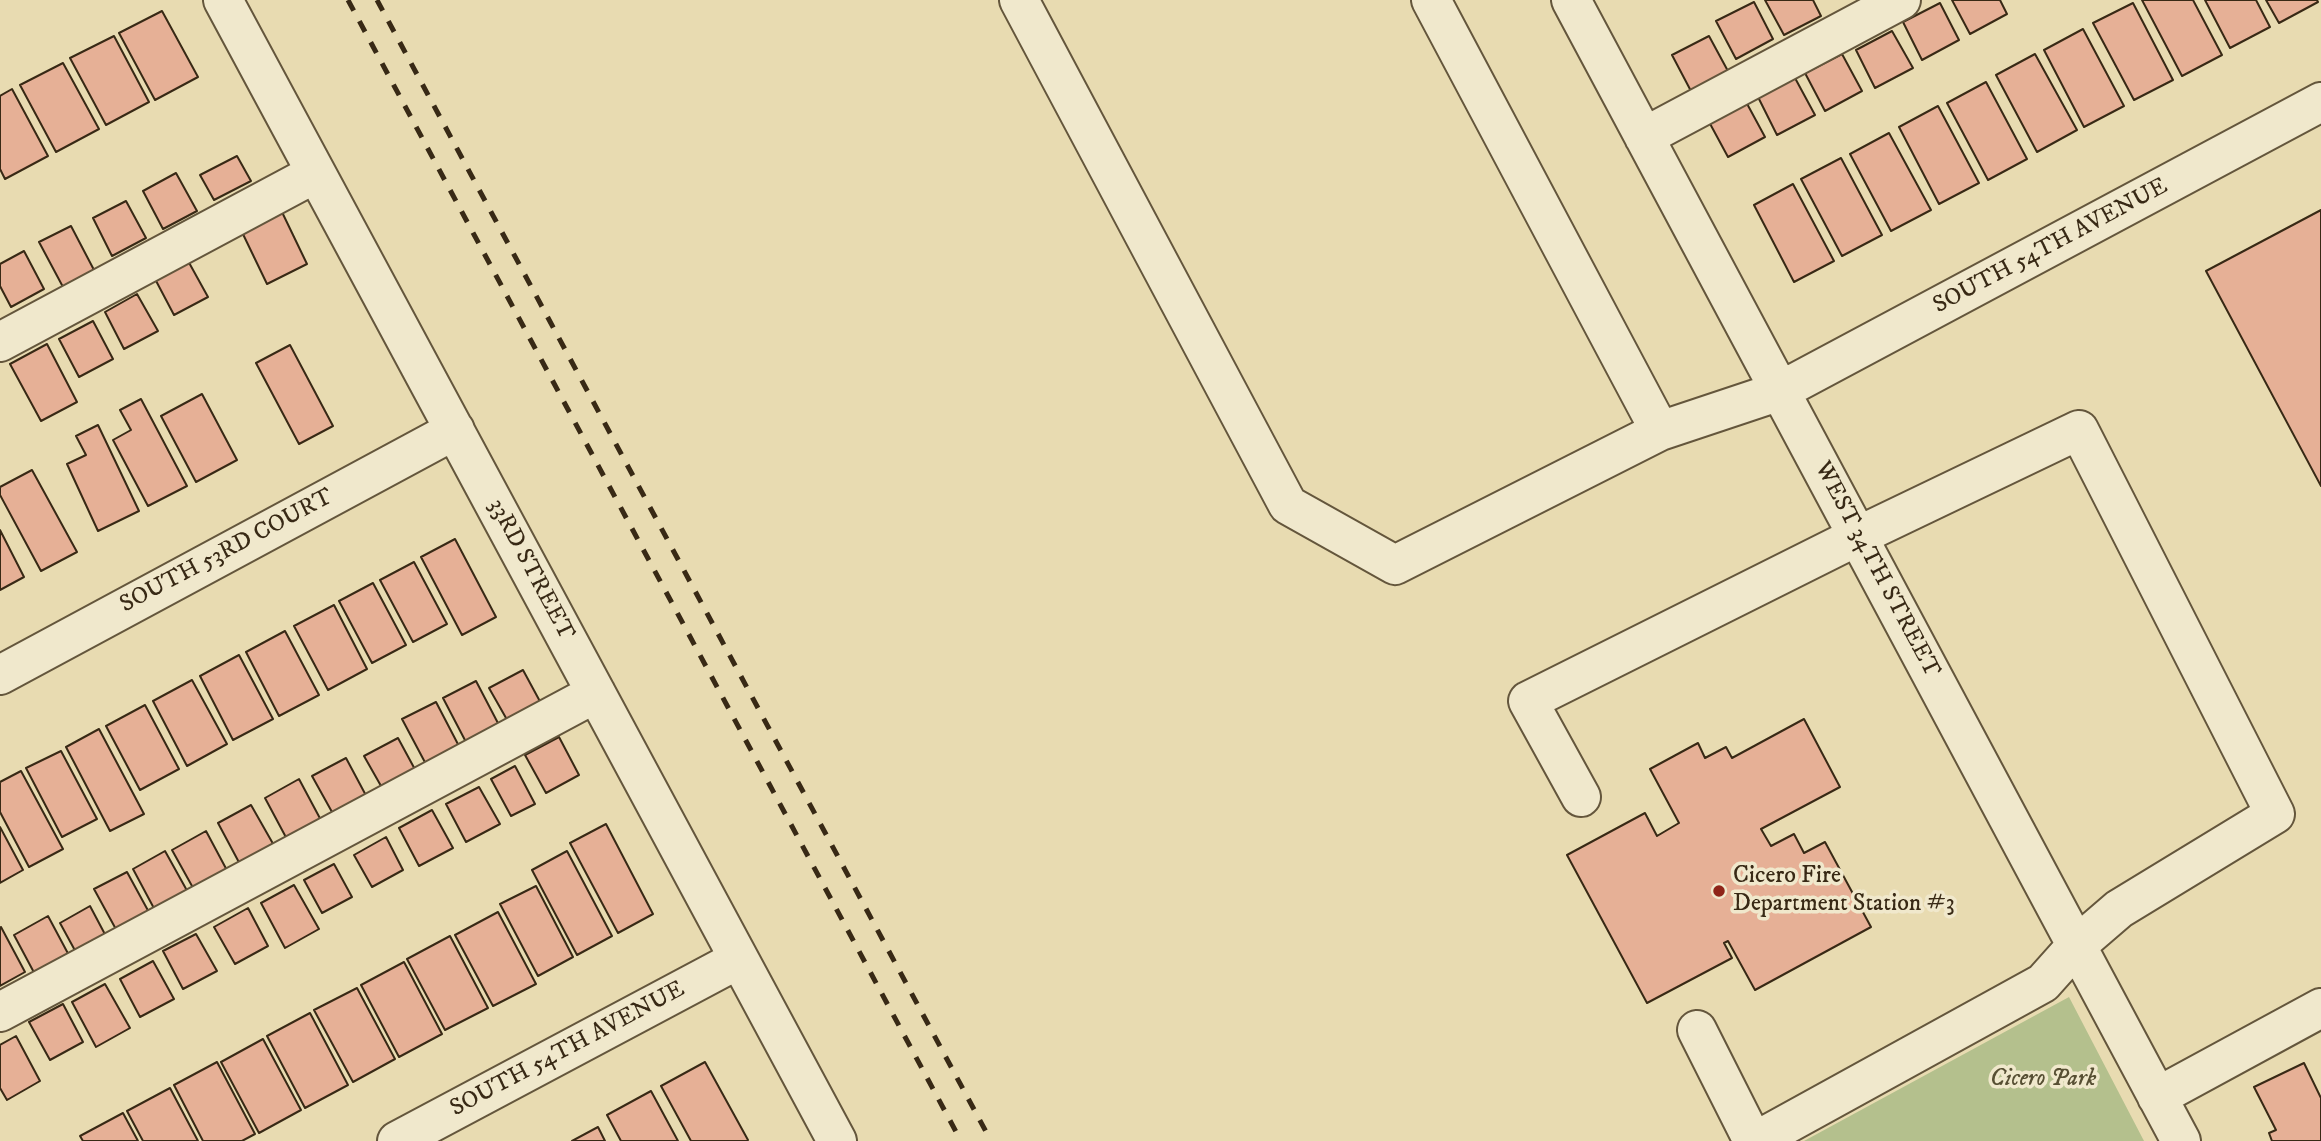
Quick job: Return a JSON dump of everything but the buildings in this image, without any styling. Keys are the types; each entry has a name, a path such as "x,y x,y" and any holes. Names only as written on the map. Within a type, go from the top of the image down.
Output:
{"street":[{"name":"33RD STREET","path":"223,0 837,1141"},
{"name":"SOUTH 54TH AVENUE","path":"1019,0 1288,505 1395,565 1660,431 1780,391 2321,102"},
{"path":"1431,0 1660,431"},
{"name":"WEST 34TH STREET","path":"1571,0 2181,1141"},
{"path":"1644,137 1901,0"},
{"path":"0,342 316,173"},
{"name":"SOUTH 53RD COURT","path":"0,675 455,430"},
{"path":"1581,797 1528,701 1858,536 2079,430 2275,814 2119,909 2076,946 2043,983 1754,1141 1697,1030"},
{"path":"0,1012 596,693"},
{"name":"SOUTH 54TH AVENUE","path":"397,1141 739,958"},
{"path":"2157,1097 2321,1008"}],"green space":[{"name":"Cicero Park","path":"2069,997 2144,1141 1804,1141"}],"railway":[{"path":"348,0 961,1141"},
{"path":"377,0 991,1141"}],"place":[{"name":"Cicero Fire Department Station #3","path":"1719,891"}]}
